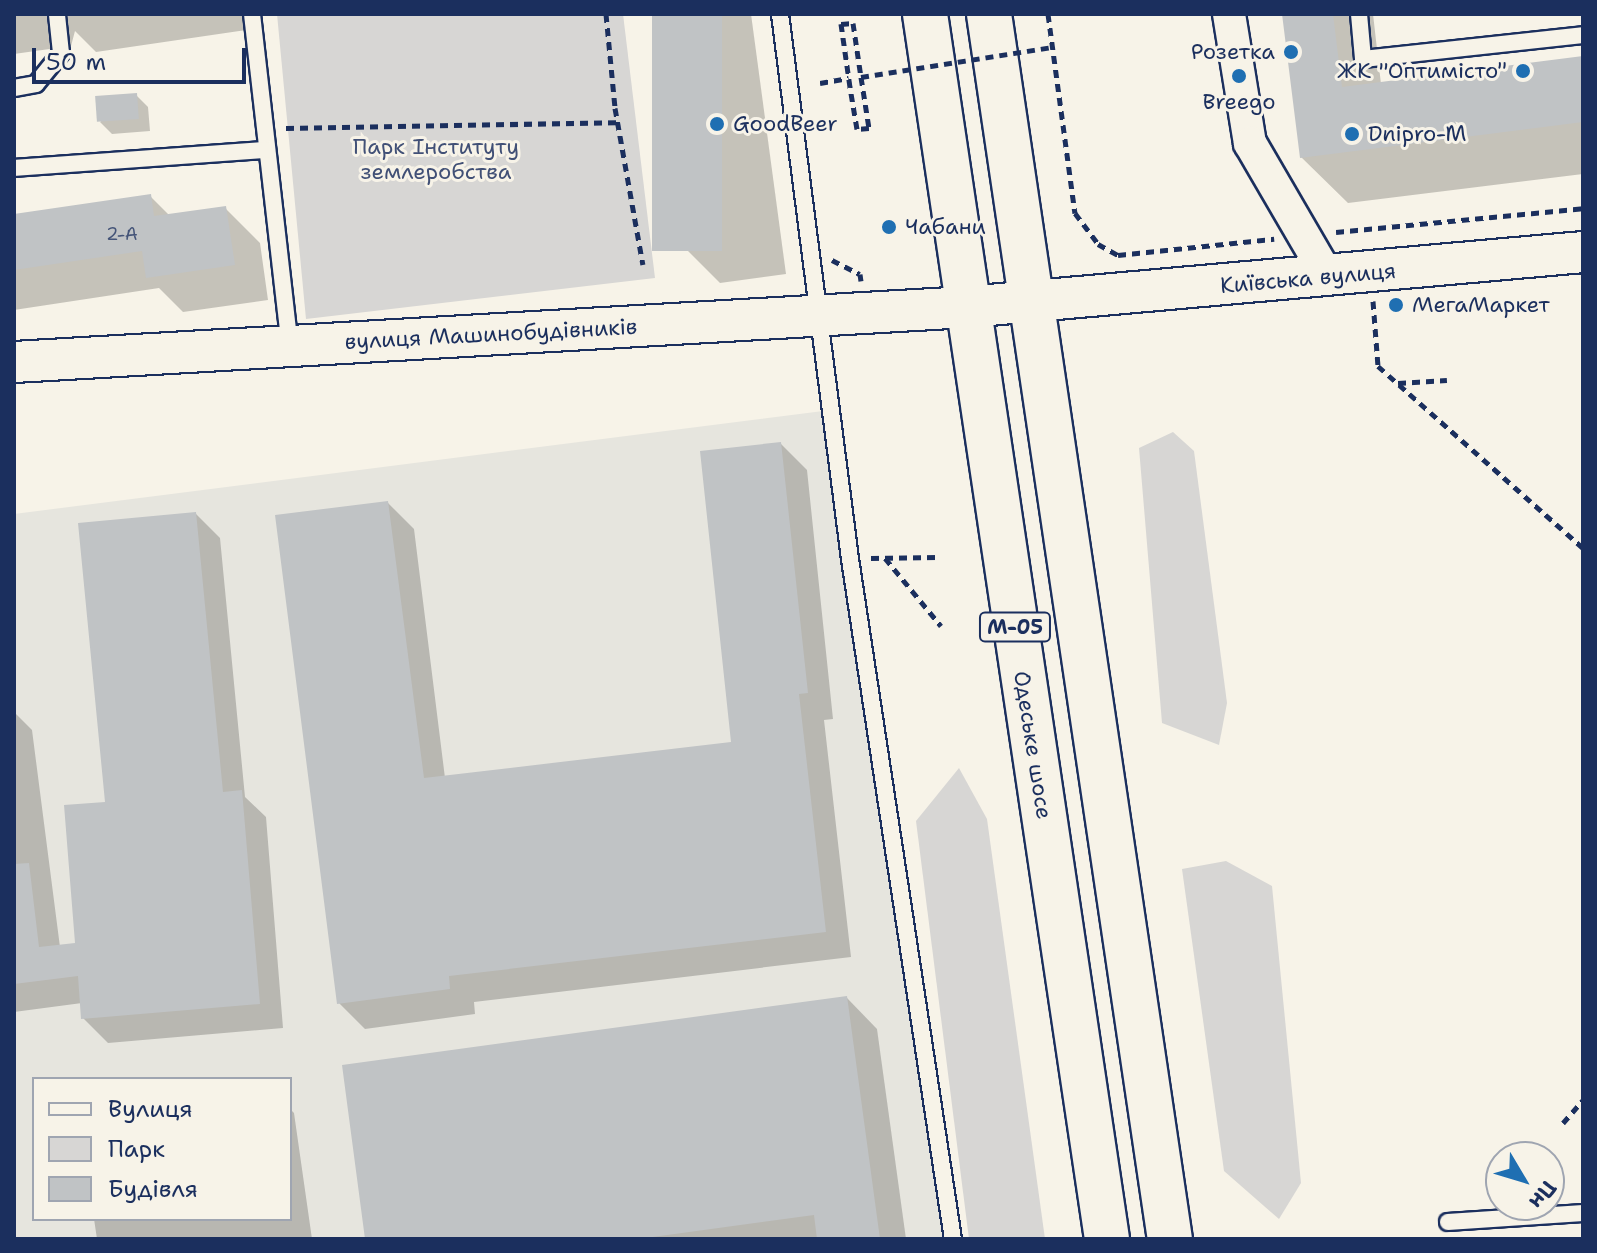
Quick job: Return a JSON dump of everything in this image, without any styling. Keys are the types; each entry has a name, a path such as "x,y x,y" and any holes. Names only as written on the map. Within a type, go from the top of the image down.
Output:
{"highway":[{"name":"Одеське шосе","path":"925,14 1107,1239"},
{"name":"М-05","path":"989,14 1170,1239"}],"street":[{"path":"1229,14 1250,143 1328,277"},
{"name":"Київська вулиця","path":"967,307 1583,252"},
{"name":"вулиця Машинобудівників","path":"14,362 967,307"}],"lane":[{"path":"14,88 36,84 61,53 57,14"},
{"path":"252,14 290,346"},
{"path":"780,14 850,559 953,1239"},
{"path":"1359,14 1363,59 1583,35"},
{"path":"14,168 266,150"},
{"path":"1448,1222 1583,1213"}],"path":[{"path":"606,14 617,122 643,265"},
{"path":"1048,14 1061,114"},
{"path":"853,23 869,128 857,129 849,78 841,24 853,23"},
{"path":"861,77 1052,47"},
{"path":"820,83 849,78"},
{"path":"263,129 617,122"},
{"path":"1372,300 1378,366 1583,548"},
{"path":"1397,384 1447,380"},
{"path":"850,559 938,557"},
{"path":"885,558 941,626"},
{"path":"1563,1123 1583,1100"}],"shaded area":[{"path":"831,410 953,1239 14,1239 14,514"}],"green space":[{"name":"Парк Інституту землеробства","path":"277,14 623,14 655,278 306,319"},
{"path":"1173,432 1194,451 1227,703 1219,745 1162,723 1139,448"},
{"path":"959,768 987,819 1045,1239 969,1239 916,821"},
{"path":"1226,861 1272,886 1301,1183 1279,1219 1224,1171 1182,869"}],"building":[{"path":"652,14 722,14 722,251 652,251"},
{"name":"ЖК \"Оптимісто\"","path":"1282,14 1333,14 1342,87 1583,56 1583,122 1300,158"},
{"path":"137,93 139,119 97,122 95,96"},
{"path":"151,194 154,216 226,206 235,265 146,278 142,251 14,270 14,214"},
{"path":"781,442 808,693 799,694 826,932 449,976 450,989 337,1004 275,515 388,501 424,778 731,742 700,451"},
{"path":"196,512 223,792 242,790 260,1004 81,1019 78,976 14,984 14,864 29,863 39,947 75,943 64,805 105,802 78,523"},
{"path":"847,996 880,1239 817,1239 814,1215 638,1239 365,1239 342,1065"}],"place":[{"name":"Розетка","path":"1291,52"},
{"name":"ЖК \"Оптимісто\"","path":"1523,71"},
{"name":"Breego","path":"1239,76"},
{"name":"GoodBeer","path":"717,124"},
{"name":"Dnipro-M","path":"1352,134"},
{"name":"Чабани","path":"889,227"},
{"name":"МегаМаркет","path":"1396,305"}]}
